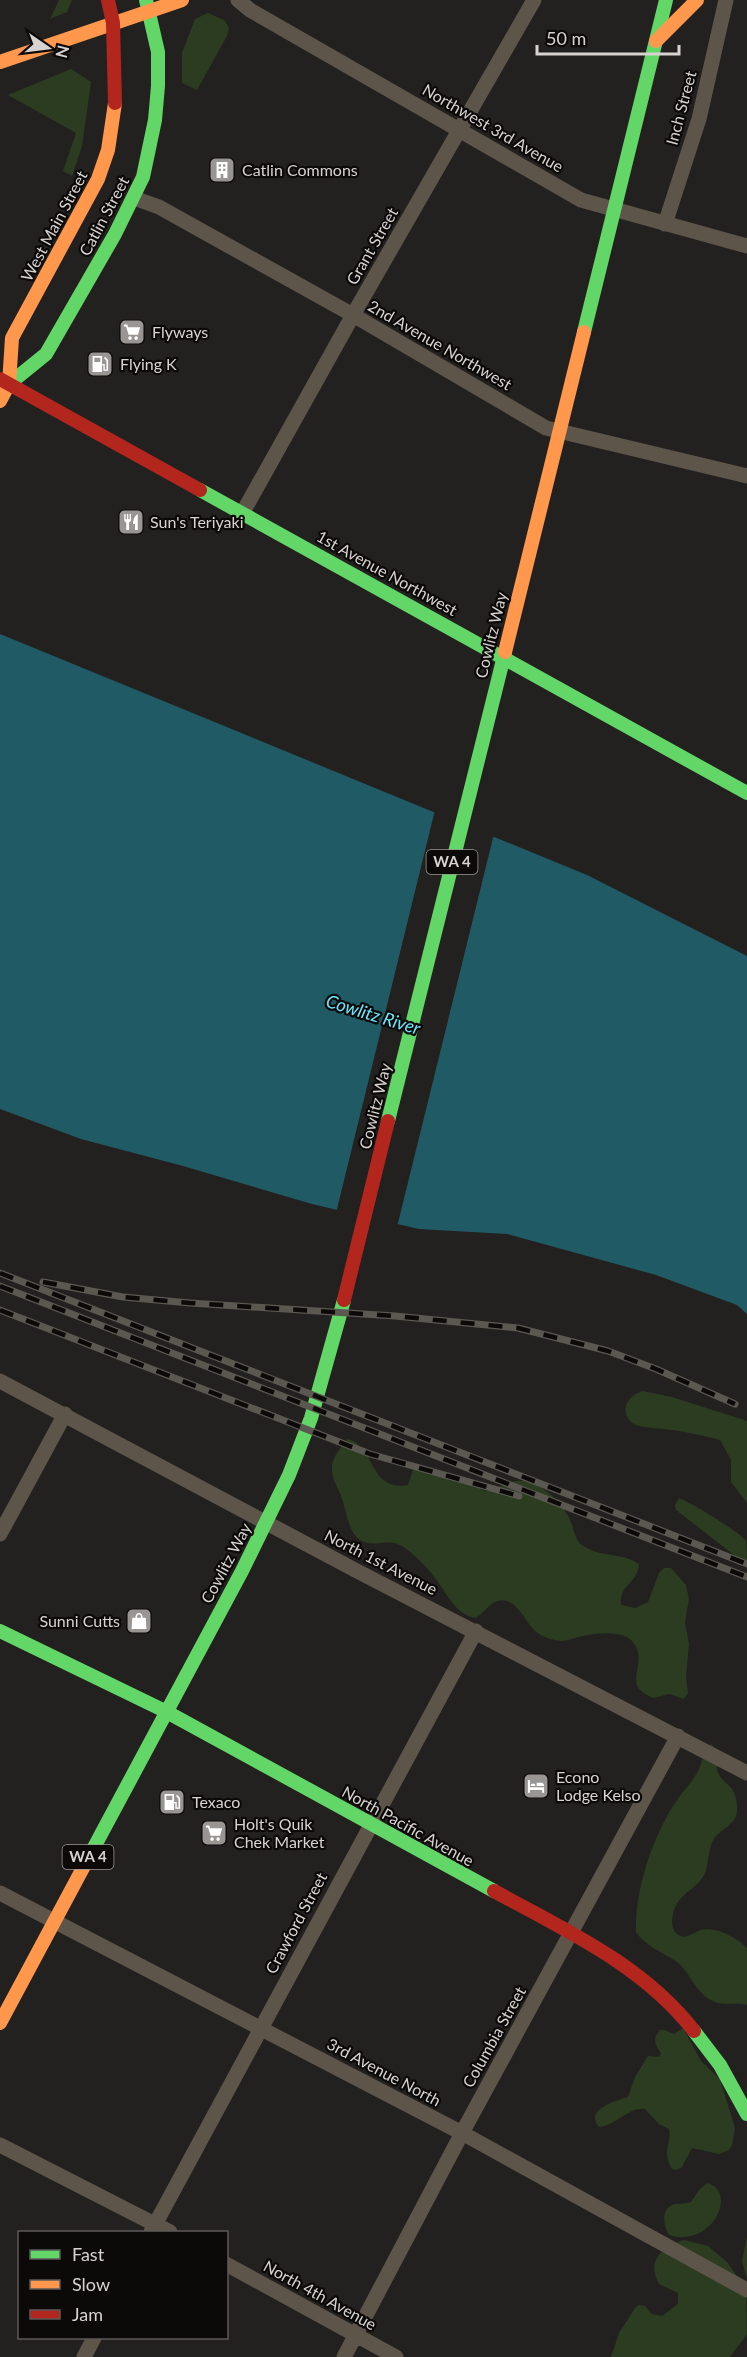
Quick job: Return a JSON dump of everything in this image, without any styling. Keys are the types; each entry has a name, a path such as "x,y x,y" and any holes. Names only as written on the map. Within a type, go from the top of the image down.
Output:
{"main road":[{"path":"108,0 113,23"},
{"path":"0,62 113,23 148,6 182,0"},
{"name":"WA 4","path":"656,41 666,0"},
{"path":"656,41 697,0"},
{"name":"Catlin Street","path":"4,382 46,354 134,198 146,165 156,109 158,52 148,6"},
{"name":"West Main Street","path":"0,402 12,338 84,208 98,179 108,150 115,103 113,23"},
{"name":"Cowlitz Way","path":"0,2023 165,1711 242,1571 292,1466 311,1418 339,1320 656,41"},
{"name":"1st Avenue Northwest","path":"4,382 243,512 747,793"},
{"name":"North Pacific Avenue","path":"0,1631 165,1711 572,1934 634,1972 690,2026 720,2065 747,2114"}],"street":[{"name":"Northwest 3rd Avenue","path":"238,0 250,10 581,200 747,246"},
{"name":"Grant Street","path":"243,512 352,315 461,130 534,0"},
{"name":"Inch Street","path":"665,224 699,119 726,0"},
{"name":"2nd Avenue Northwest","path":"134,198 159,207 352,315 546,428 747,476"},
{"name":"North 1st Avenue","path":"0,1381 357,1571 747,1773"},
{"path":"0,1534 64,1414"},
{"name":"Crawford Street","path":"153,2228 476,1631"},
{"name":"Columbia Street","path":"344,2357 462,2133 678,1736"},
{"name":"3rd Avenue North","path":"0,1893 462,2133 747,2290"},
{"path":"0,2145 153,2228"},
{"name":"North 4th Avenue","path":"228,2265 396,2357"},
{"path":"84,2357 93,2339"}],"green space":[{"path":"59,0 72,0 67,12 50,19"},
{"path":"208,13 224,20 229,28 227,36 197,90 182,83 182,53 195,19"},
{"path":"71,69 91,82 82,146 72,176 63,171 76,133 8,95"},
{"path":"642,1391 672,1397 747,1421 747,1503 731,1482 731,1460 720,1440 685,1432 639,1426 629,1420 626,1415 627,1403"},
{"path":"348,1439 364,1451 379,1476 395,1485 408,1485 413,1470 419,1466 466,1481 485,1491 516,1481 532,1483 540,1487 562,1506 577,1540 582,1545 596,1552 625,1558 639,1564 638,1571 623,1593 621,1605 635,1608 648,1602 659,1573 664,1568 671,1568 686,1585 689,1599 685,1622 689,1644 686,1677 688,1693 684,1699 669,1694 654,1698 643,1693 636,1680 639,1658 637,1650 632,1641 622,1635 602,1633 564,1641 551,1639 535,1631 513,1604 500,1600 476,1618 469,1616 462,1613 452,1603 429,1571 402,1546 390,1542 373,1544 362,1541 350,1527 332,1473 335,1457"},
{"path":"679,1498 743,1537 746,1541 747,1565 676,1510 675,1505"},
{"path":"711,1744 716,1752 719,1775 734,1794 737,1805 736,1816 734,1821 715,1837 705,1873 677,1904 672,1924 679,1936 689,1936 707,1929 719,1931 738,1940 747,1948 747,2005 719,2003 708,1999 677,1962 650,1945 636,1932 638,1901 650,1854 663,1824 697,1773 706,1750"},
{"path":"683,2028 701,2061 720,2079 735,2128 729,2150 719,2154 692,2148 682,2167 677,2170 672,2169 667,2157 669,2129 659,2124 645,2109 633,2111 605,2126 599,2127 595,2121 598,2111 603,2107 628,2097 635,2077 648,2056 659,2057 661,2053 655,2039 660,2030 674,2034"},
{"path":"707,2183 716,2188 721,2196 716,2217 698,2234 684,2237 669,2235 664,2220 667,2209 672,2205 691,2202"},
{"path":"747,2237 747,2279 742,2261"},
{"path":"684,2240 708,2246 728,2263 746,2290 747,2334 730,2357 611,2357 619,2333 635,2308 639,2305 645,2306 652,2314 662,2316 678,2304 678,2293 659,2284 654,2268 655,2261 663,2251"}],"water":[{"name":"Cowlitz River","path":"0,634 587,875 747,956 747,1314 737,1305 656,1275 507,1234 419,1229 312,1204 81,1139 0,1109"}],"pier":[{"path":"435,810 494,834 397,1227 336,1213"}],"railway":[{"path":"0,1273 747,1564"},
{"path":"43,1282 123,1297 395,1316 518,1328 608,1351 656,1369 735,1404"},
{"path":"0,1286 747,1577"},
{"path":"0,1310 370,1454 519,1496"}],"traffic: fast":[{"path":"9,384 46,354 115,234 143,177 155,120 158,86 158,52 146,0"},
{"path":"584,332 666,0"},
{"path":"200,490 747,793"},
{"path":"388,1121 505,652"},
{"path":"91,1853 242,1571 289,1475 311,1418 344,1300"},
{"path":"0,1631 165,1711 494,1891"},
{"path":"694,2031 720,2065 747,2114"}],"traffic: slow":[{"path":"0,62 182,0"},
{"path":"656,41 697,0"},
{"path":"0,401 9,384 12,338 98,179 108,150 115,103"},
{"path":"505,652 584,332"},
{"path":"0,2023 91,1853"}],"traffic: jam":[{"path":"108,0 113,23 115,103"},
{"path":"0,379 200,490"},
{"path":"344,1300 388,1121"},
{"path":"494,1891 575,1935 627,1968 674,2008 694,2031"}],"place":[{"name":"Catlin Commons","path":"222,170"},
{"name":"Flyways","path":"132,332"},
{"name":"Flying K","path":"100,364"},
{"name":"Sun's Teriyaki","path":"131,522"},
{"name":"Sunni Cutts","path":"139,1621"},
{"name":"Econo Lodge Kelso","path":"536,1786"},
{"name":"Texaco","path":"172,1802"},
{"name":"Holt's Quik Chek Market","path":"214,1833"}]}
